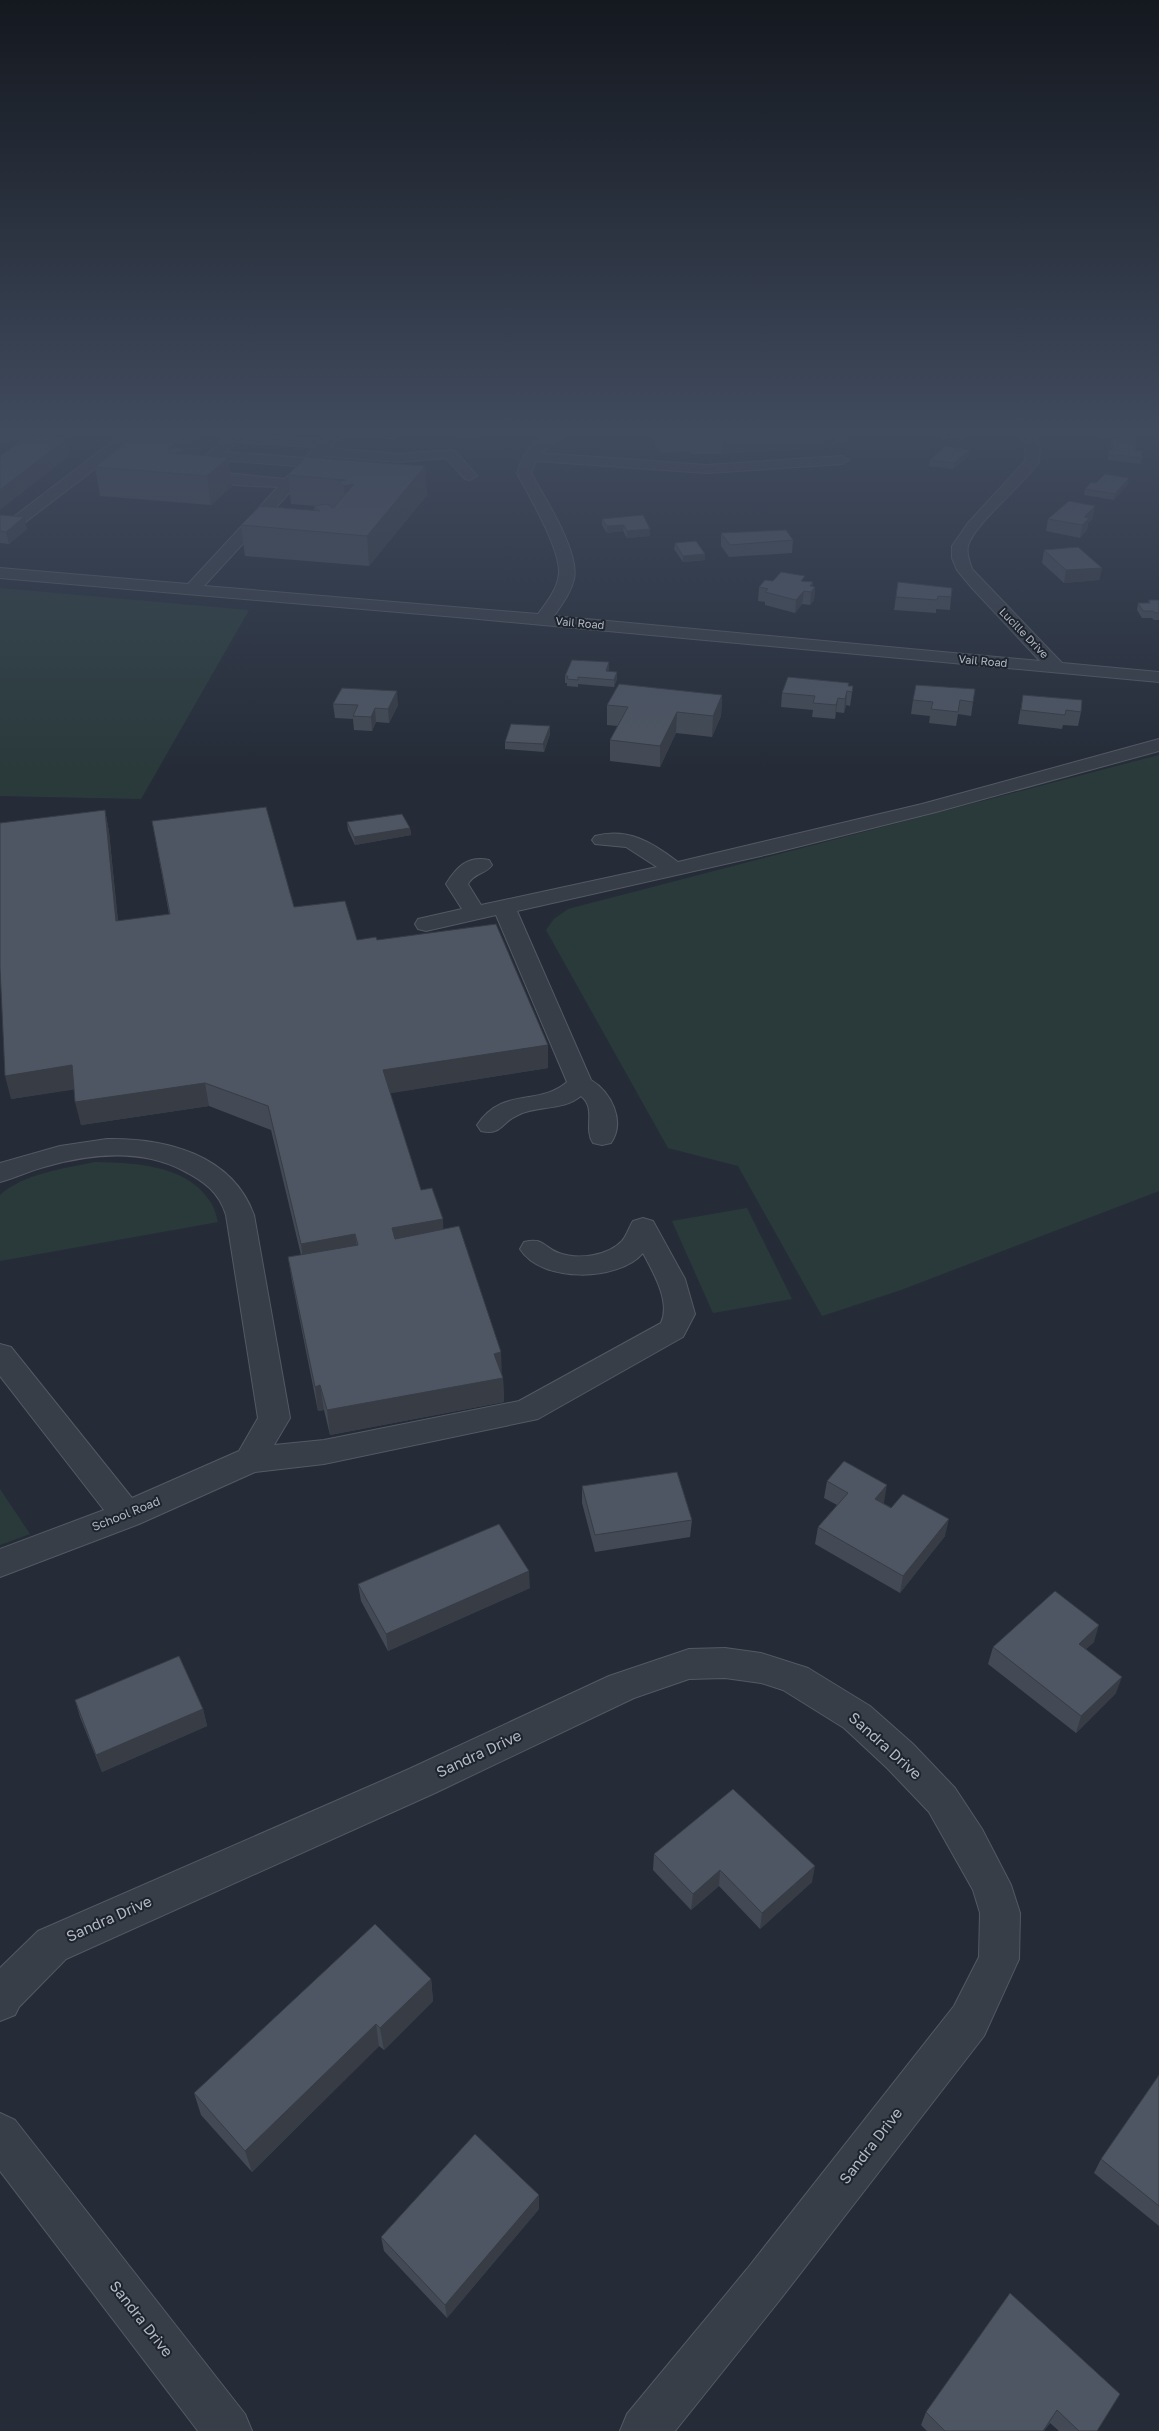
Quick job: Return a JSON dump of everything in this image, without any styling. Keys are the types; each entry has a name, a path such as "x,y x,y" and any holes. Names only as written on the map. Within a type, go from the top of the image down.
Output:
{"street":[{"path":"192,589 235,543"},
{"path":"543,620 561,594 567,571 558,543"},
{"name":"Lucille Drive","path":"962,543 960,558 965,570 1057,668"},
{"name":"Vail Road","path":"0,573 543,620 1159,677"},
{"path":"426,924 674,869 929,808 1159,745"},
{"path":"602,840 618,838 633,841 644,846 674,869"},
{"path":"476,913 457,884 465,871 481,865"},
{"path":"504,907 580,1084 595,1092 603,1108 602,1138"},
{"path":"490,1125 496,1116 508,1108 558,1099 572,1094 580,1084"},
{"path":"0,1173 19,1165 84,1150 142,1148 168,1153 209,1173 227,1187 236,1202 240,1215 274,1418 250,1460"},
{"name":"School Road","path":"0,1563 127,1515 250,1460 324,1452 527,1411 673,1330 680,1314 671,1279 644,1227 641,1240 632,1250 618,1257 588,1265 569,1265 548,1260 534,1249"},
{"path":"0,1355 127,1515"},
{"name":"Sandra Drive","path":"0,2001 4,1993 52,1945 422,1781 622,1687 690,1664 725,1662 761,1668 795,1679 857,1717 900,1756 942,1800 968,1842 991,1885 1000,1913 999,1959 969,2021 763,2285 644,2431"},
{"name":"Sandra Drive","path":"0,2135 228,2431"}],"shaded area":[{"path":"0,588 249,610 141,799 0,796"},
{"path":"1159,755 1159,1191 901,1290 822,1316 738,1166 668,1148 546,930 554,919 568,909"},
{"path":"95,1162 141,1165 172,1172 199,1188 214,1208 218,1222 0,1261 0,1195 33,1177"},
{"path":"747,1208 792,1299 713,1313 672,1221"},
{"path":"0,1489 30,1534 0,1545"}],"building":[{"path":"675,543 698,543 705,554 683,556"},
{"path":"729,543 750,543 730,545"},
{"path":"1078,547 1102,568 1066,570 1044,550"},
{"path":"781,572 805,576 801,581 813,582 810,586 815,587 811,592 804,591 796,600 765,592 768,589 759,587 765,580 773,581"},
{"path":"898,582 952,588 951,597 938,596 937,600 896,597"},
{"path":"1149,600 1159,600 1159,613 1143,611 1138,603 1150,603"},
{"path":"572,660 609,662 606,671 617,672 614,680 578,677 578,680 567,679 568,676 565,676"},
{"path":"788,677 849,683 848,686 853,686 852,692 847,691 845,699 838,698 836,705 813,703 815,696 782,693"},
{"path":"619,684 722,695 713,716 677,712 660,746 610,740 628,707 607,705"},
{"path":"916,685 975,689 973,702 960,700 958,712 931,709 933,702 913,700"},
{"path":"342,688 397,691 388,709 375,708 371,717 353,716 358,705 333,704"},
{"path":"1023,695 1082,700 1081,712 1066,710 1065,715 1021,710"},
{"path":"511,724 550,726 543,744 505,742"},
{"path":"266,807 294,907 345,901 357,940 376,937 377,940 496,924 548,1045 383,1070 421,1190 432,1188 443,1219 392,1228 395,1239 459,1226 501,1352 494,1354 503,1378 327,1410 320,1385 315,1387 288,1257 358,1245 355,1234 301,1244 268,1106 205,1083 75,1102 72,1065 5,1076 0,968 0,823 105,810 116,921 170,914 152,821"},
{"path":"402,814 410,828 354,837 347,822"},
{"path":"844,1461 887,1485 875,1499 891,1508 903,1494 949,1519 903,1576 818,1527 848,1493 827,1481"},
{"path":"677,1472 692,1520 595,1535 582,1486"},
{"path":"499,1524 529,1571 386,1634 358,1584"},
{"path":"1055,1591 1099,1625 1079,1644 1122,1677 1081,1716 993,1647"},
{"path":"179,1656 203,1709 96,1755 75,1700"},
{"path":"733,1789 815,1866 762,1913 720,1870 693,1894 654,1854"},
{"path":"375,1924 431,1979 380,2028 376,2024 245,2151 194,2093"},
{"path":"1159,2075 1159,2206 1101,2159"},
{"path":"475,2134 539,2195 445,2305 381,2237"},
{"path":"1010,2293 1120,2394 1097,2431 1079,2431 1057,2410 1043,2431 945,2431 926,2412"}]}
